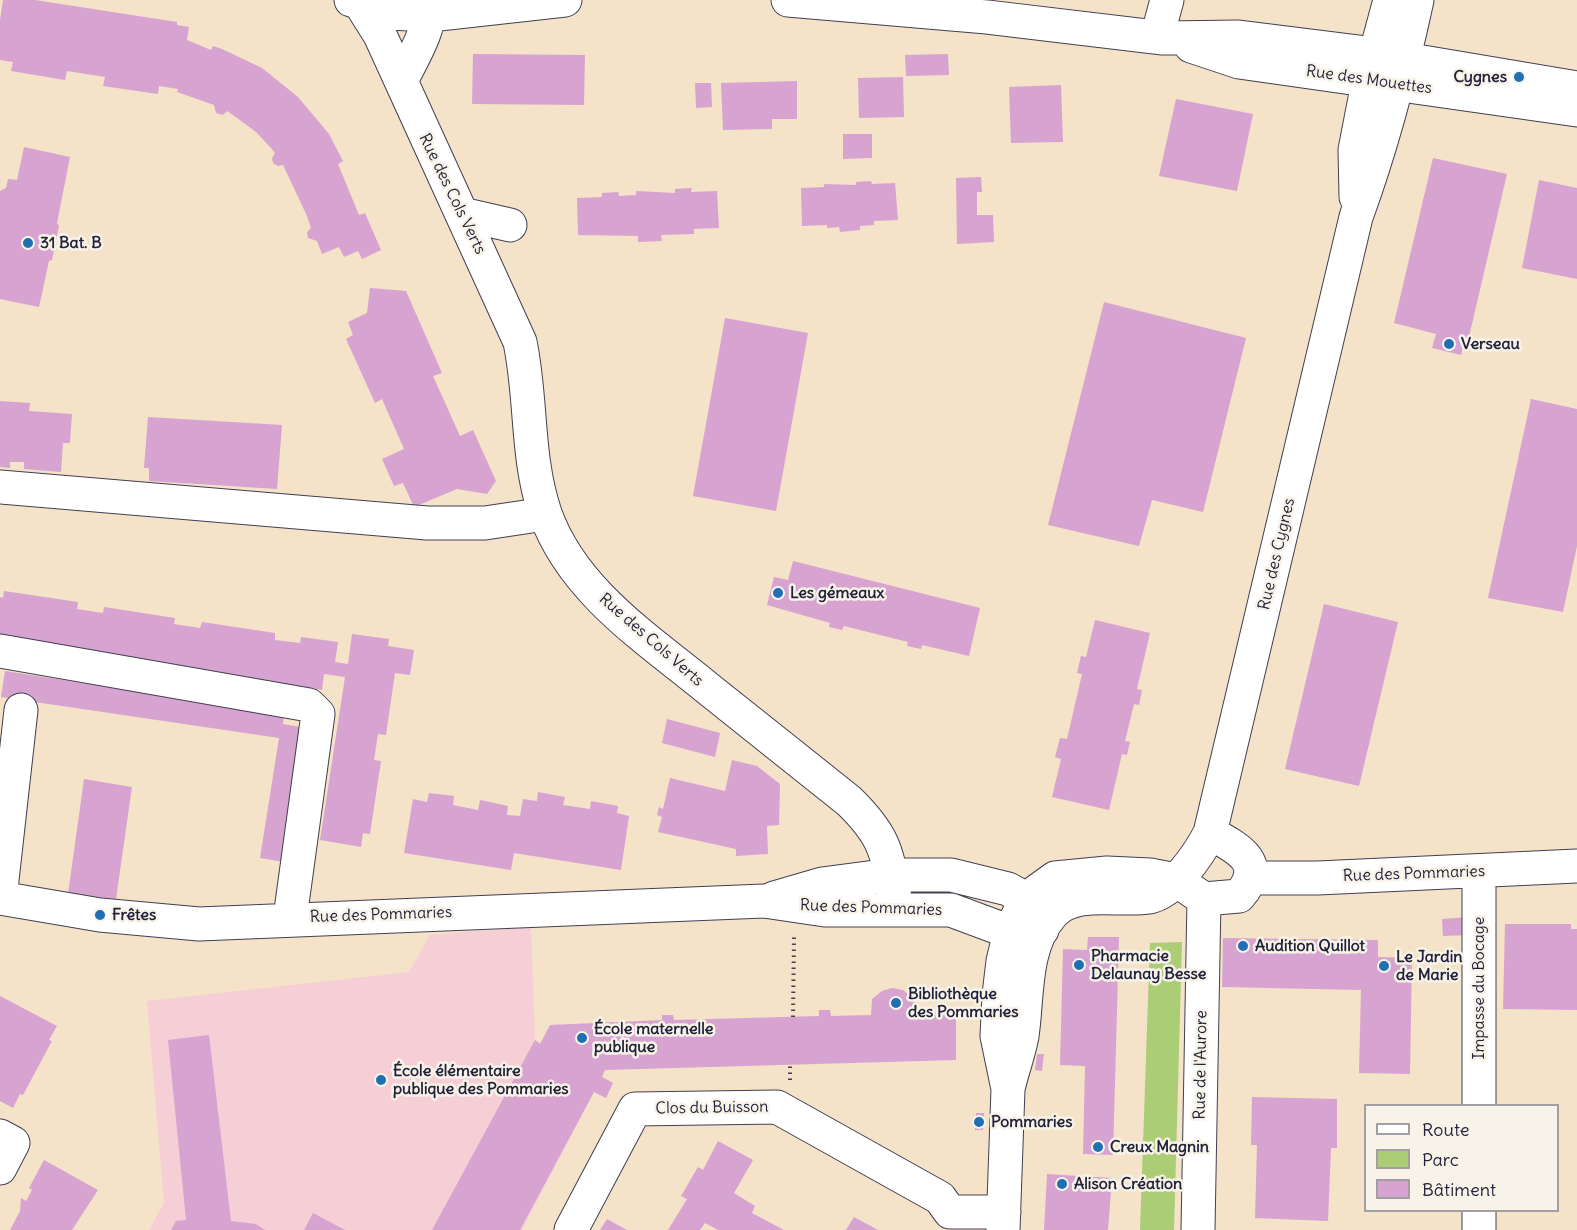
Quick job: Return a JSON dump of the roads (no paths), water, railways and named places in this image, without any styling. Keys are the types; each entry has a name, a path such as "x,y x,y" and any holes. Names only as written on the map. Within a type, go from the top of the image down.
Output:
{"street":[{"path":"356,1 389,13 430,7 484,7 565,0"},
{"name":"Rue des Mouettes","path":"788,0 987,17 1160,37 1239,62 1387,69 1577,88"},
{"path":"1160,37 1167,0"},
{"name":"Rue des Cygnes","path":"1176,880 1198,857 1210,833 1356,217 1379,154 1387,69 1390,0"},
{"name":"Rue des Cygnes","path":"1387,69 1417,0"},
{"name":"Rue des Cols Verts","path":"356,1 380,35 520,342 526,372 532,455 537,488 557,541 612,610 849,801 867,819 883,842 897,909"},
{"path":"401,81 430,7"},
{"name":"Rue des Mouettes","path":"1387,69 1577,110"},
{"path":"462,214 510,225"},
{"path":"0,487 427,523 485,523 546,514"},
{"path":"0,651 309,705 318,714 290,918"},
{"path":"0,898 21,710"},
{"path":"1026,931 1026,899 1055,878 1107,873 1150,875 1176,880 1204,899 1239,896 1251,878 1250,862 1239,849 1210,833"},
{"name":"Rue des Pommaries","path":"1251,878 1577,866"},
{"name":"Impasse du Bocage","path":"1479,871 1479,1104"},
{"name":"Rue des Pommaries","path":"764,901 822,884 890,875 951,875 1008,889 1026,899"},
{"path":"1003,1221 1008,1089 997,1036 1003,961 1026,931 1075,900 1151,897 1176,880"},
{"name":"Rue des Pommaries","path":"0,898 100,915 199,924 290,918 764,901 825,910 951,910 1026,931"},
{"name":"Rue de l'Aurore","path":"1198,1230 1204,899"},
{"name":"Clos du Buisson","path":"571,1230 635,1109 777,1107 940,1198 944,1221 1003,1221"},
{"path":"0,1136 13,1143 0,1168"},
{"path":"1479,1212 1479,1230"}],"place":[{"name":"Cygnes","path":"1519,77"},
{"name":"31 Bat. B","path":"28,243"},
{"name":"Verseau","path":"1449,344"},
{"name":"Les gémeaux","path":"778,593"},
{"name":"Frêtes","path":"100,915"},
{"name":"Audition Quillot","path":"1243,946"},
{"name":"Pharmacie Delaunay Besse","path":"1079,965"},
{"name":"Le Jardin de Marie","path":"1384,966"},
{"name":"Bibliothèque des Pommaries","path":"896,1003"},
{"name":"École maternelle publique","path":"582,1038"},
{"name":"École élémentaire publique des Pommaries","path":"381,1080"},
{"name":"Pommaries","path":"979,1122"},
{"name":"Creux Magnin","path":"1098,1147"},
{"name":"Alison Création","path":"1062,1184"}]}
